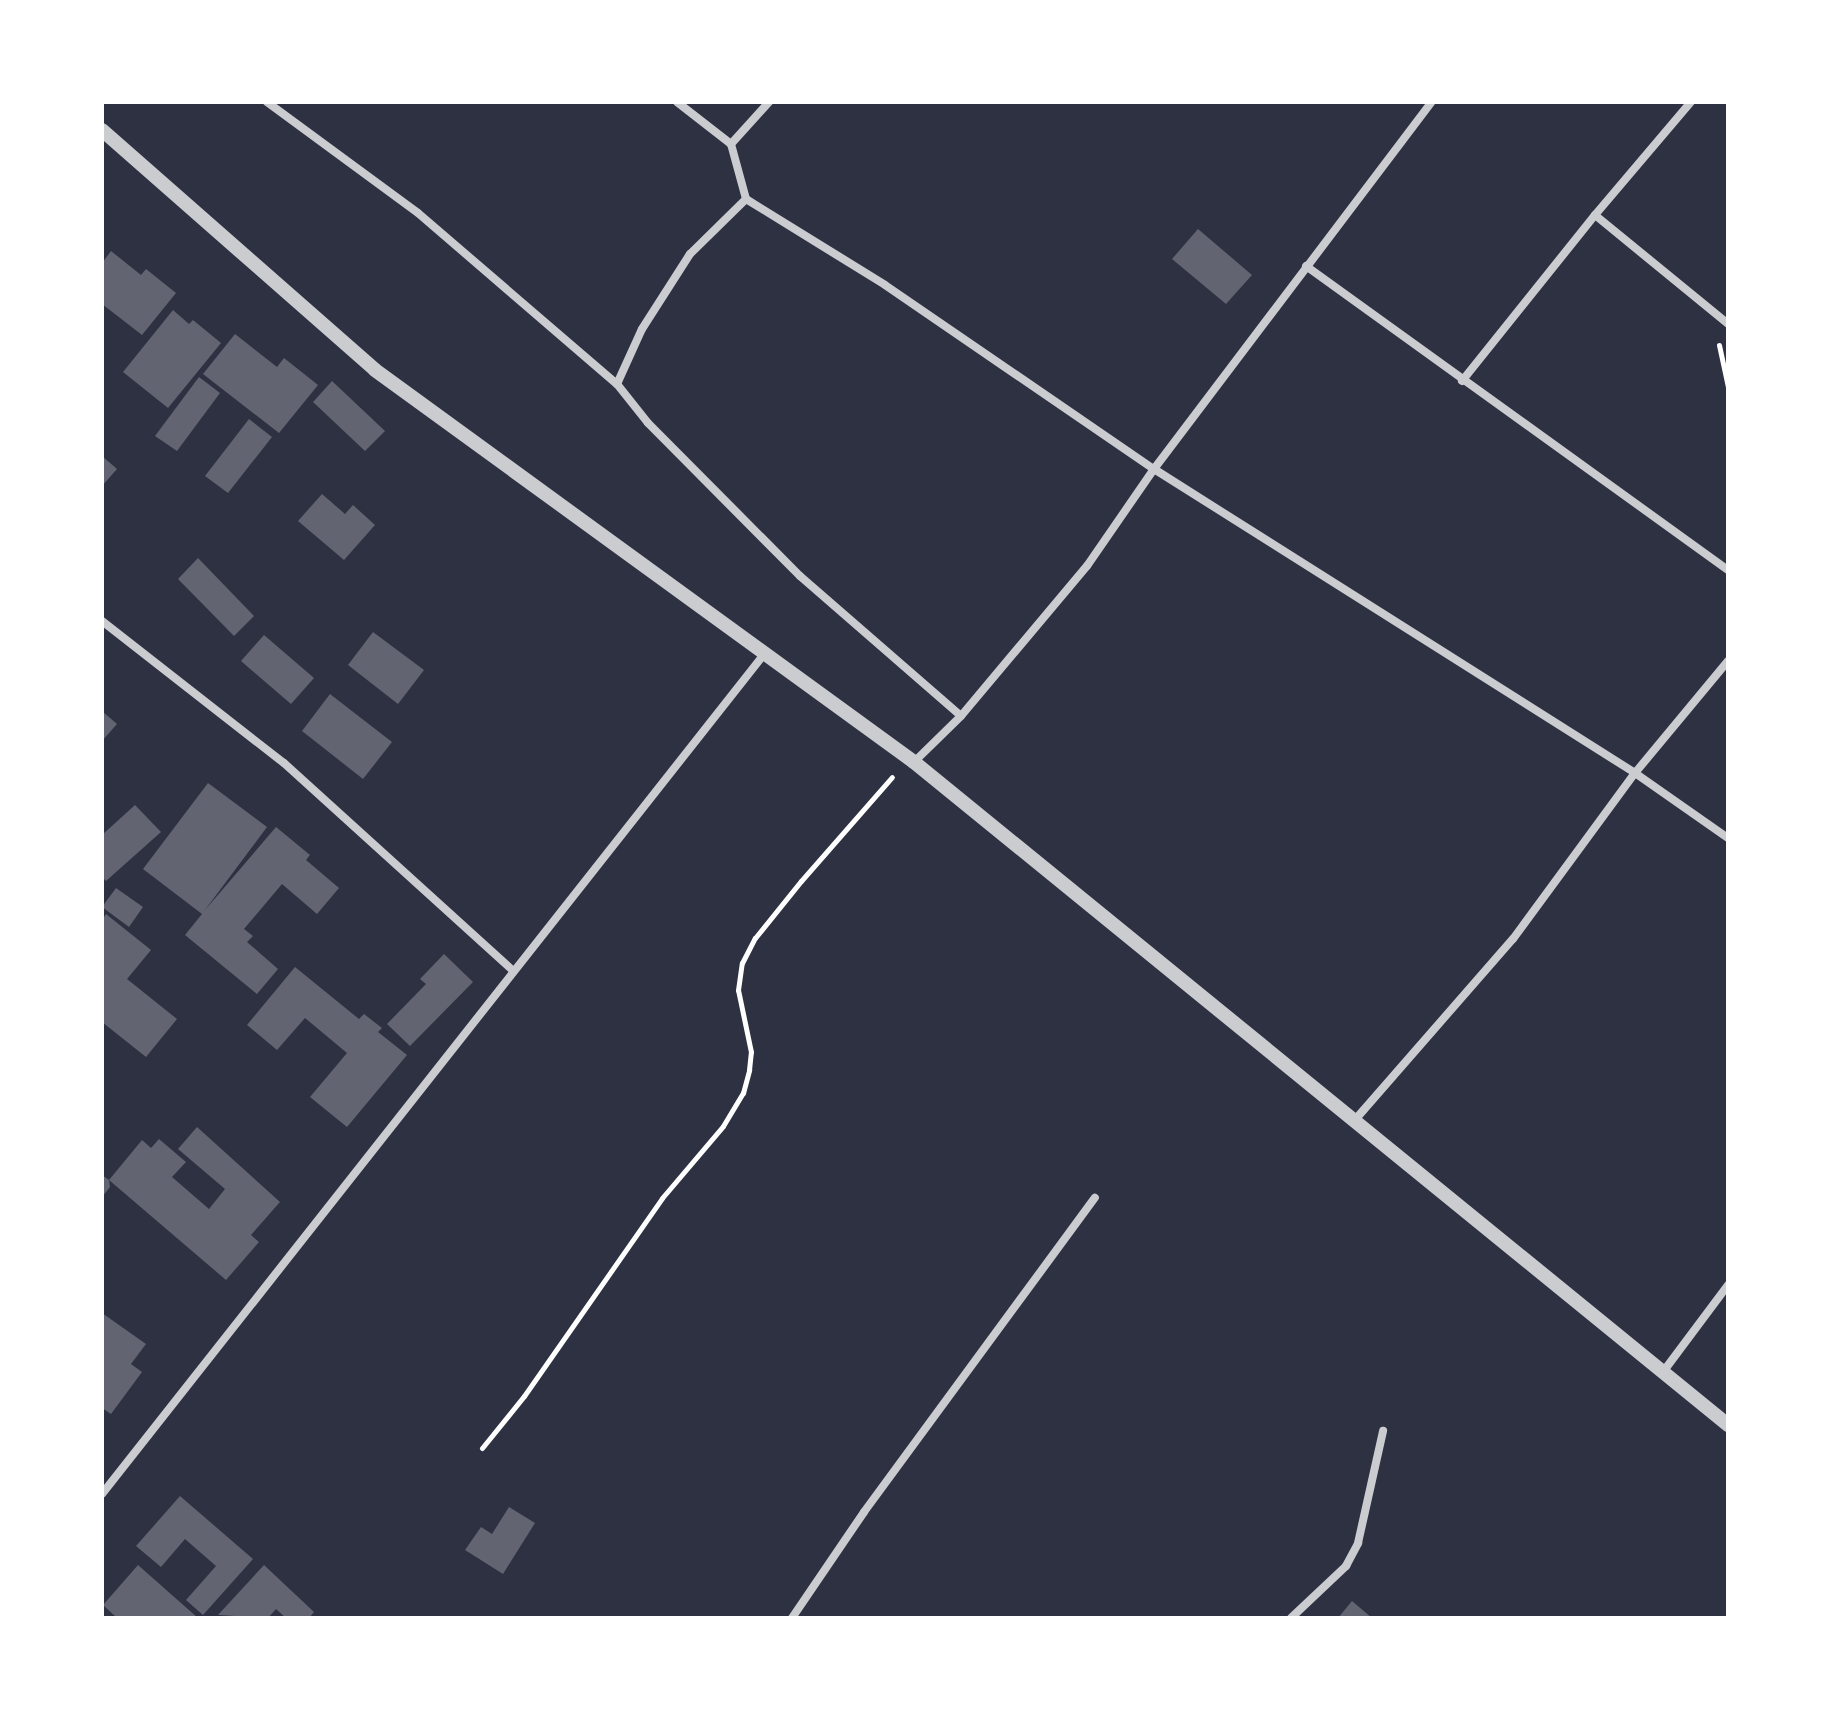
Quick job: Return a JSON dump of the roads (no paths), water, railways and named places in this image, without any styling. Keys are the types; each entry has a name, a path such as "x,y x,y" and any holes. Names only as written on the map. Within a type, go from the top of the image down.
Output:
{"street":[{"path":"267,102 418,213 617,384 648,423 800,576 961,716"},
{"path":"677,102 731,144 746,199 820,248 885,285 1154,469 1635,773 1728,838"},
{"path":"731,144 769,102"},
{"path":"911,760 961,716 1087,566 1154,469 1432,102"},
{"path":"1462,381 1595,215 1691,102"},
{"path":"102,130 375,370 911,760 1728,1425"},
{"path":"617,384 642,329 690,254 746,199"},
{"path":"1595,215 1728,324"},
{"path":"1306,266 1728,570"},
{"path":"102,621 284,763 512,970"},
{"path":"102,1494 512,970 766,652"},
{"path":"1354,1121 1513,939 1635,773 1728,661"},
{"path":"792,1618 864,1512 1095,1198"},
{"path":"1663,1372 1728,1285"},
{"path":"1291,1618 1346,1566 1358,1543 1383,1431"}]}
